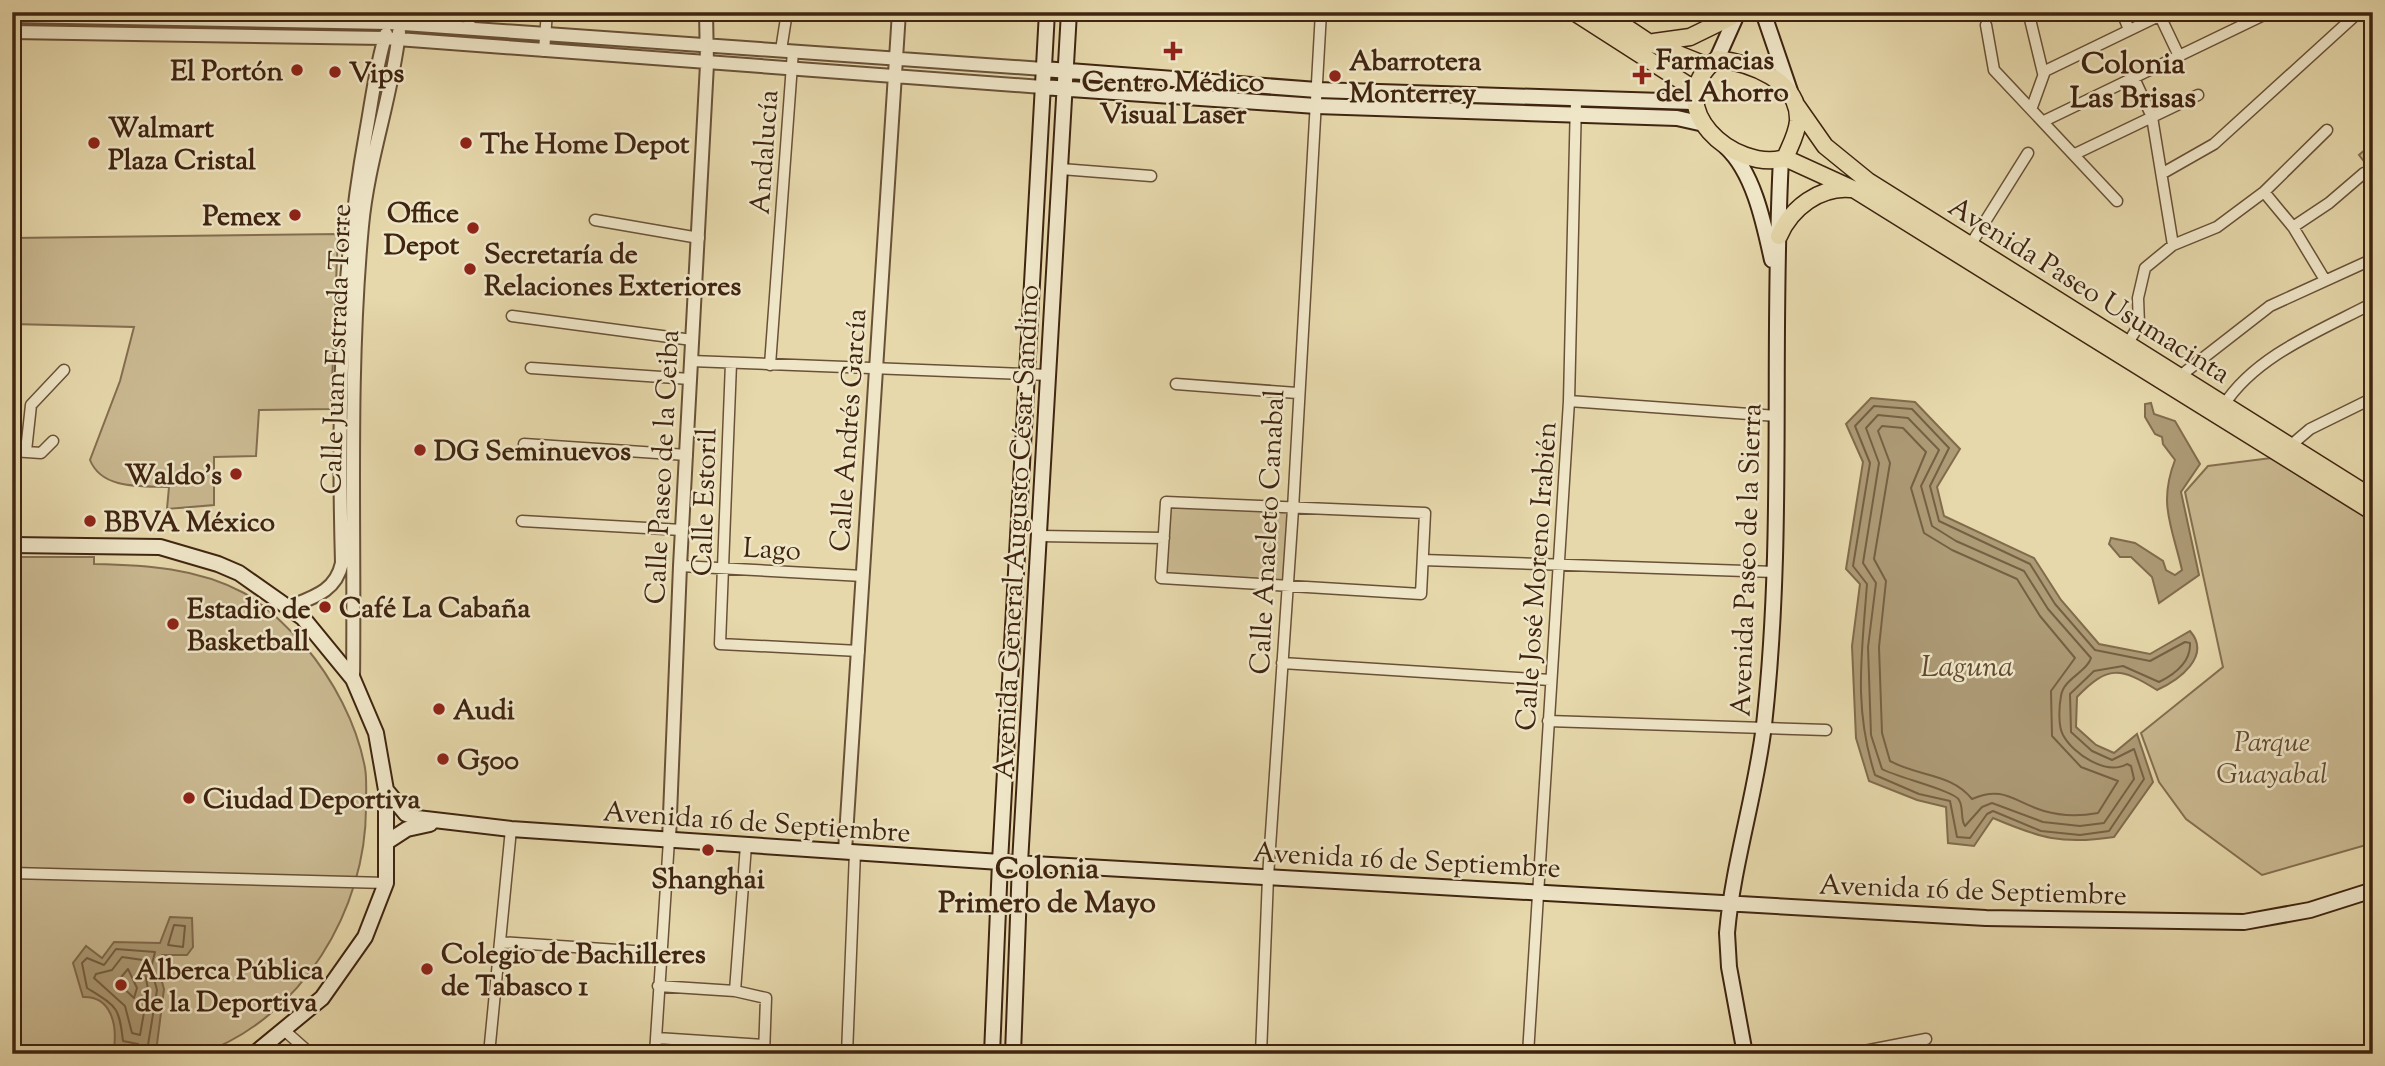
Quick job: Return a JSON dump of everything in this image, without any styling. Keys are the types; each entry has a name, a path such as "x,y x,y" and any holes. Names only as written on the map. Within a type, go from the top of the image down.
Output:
{"main road":[{"name":"Avenida General Augusto César Sandino","path":"992,1054 1000,862 1047,12"},
{"name":"Avenida General Augusto César Sandino","path":"1013,1054 1020,863 1069,12"},
{"path":"1574,12 1693,95 1704,124 1725,146 1754,156 1783,158 1796,132 1794,99 1763,12"},
{"path":"1603,12 1645,40 1713,63 1750,66 1770,76 1794,99"},
{"path":"1693,95 1713,63 1737,12"},
{"path":"1645,40 1657,43 1690,37 1731,18 1737,12"},
{"path":"1043,69 1317,90 1576,100 1693,95"},
{"path":"1042,87 1316,106 1677,118 1704,124"},
{"name":"Avenida Paseo Usumacinta","path":"1794,99 1817,136 1844,164 2373,498"},
{"name":"Avenida Paseo de la Sierra","path":"1725,146 1742,170 1754,198 1776,274"},
{"name":"Avenida Paseo Usumacinta","path":"1783,158 1855,190 2373,512"},
{"name":"Avenida Paseo de la Sierra","path":"1745,1054 1728,955 1731,902 1764,726 1774,572 1776,274 1783,158"},
{"path":"1779,236 1792,214 1815,197 1839,189 1855,190"},
{"path":"12,545 160,547 239,573 303,618 353,679 376,733 386,790 386,883 365,937 322,998 254,1054"},
{"name":"Avenida 16 de Septiembre","path":"386,790 405,814 435,822 511,829 1000,862 1986,918 2245,922 2310,910 2373,890"},
{"name":"Avenida 16 de Septiembre","path":"387,842 407,829 435,822"}],"street":[{"path":"469,29 470,12"},
{"path":"544,51 547,12"},
{"name":"Calle Paseo de la Ceiba","path":"669,840 680,566 707,64 706,12"},
{"name":"Andalucía","path":"770,365 792,69 787,50 787,12"},
{"name":"Calle Andrés García","path":"847,1054 850,852 859,651 899,12"},
{"name":"Calle Anacleto Canabal","path":"1262,1054 1268,877 1293,509 1297,393 1321,12"},
{"path":"2032,107 2043,73 2029,15 2040,12"},
{"path":"2122,12 2129,30"},
{"path":"2045,121 2270,12"},
{"path":"2163,173 2214,144 2359,12"},
{"path":"2043,73 2163,14 2179,56"},
{"path":"1042,87 391,39 12,32 13,16 286,21 375,18 394,24 1043,69"},
{"path":"286,21 286,37"},
{"name":"Calle Juan Estrada Torre","path":"289,607 317,595 339,578 342,563 351,225 394,24"},
{"path":"1986,25 1993,68 2045,121 2116,201"},
{"path":"2134,78 2152,117 2174,245"},
{"path":"2075,154 2198,95"},
{"name":"Calle José Moreno Irabién","path":"1528,1054 1569,401 1576,100"},
{"path":"2128,343 2138,325 2138,298 2145,268 2174,245 2217,227 2264,192 2328,130"},
{"path":"1971,244 2028,153"},
{"path":"1060,169 1151,176"},
{"path":"2293,227 2329,203 2364,173"},
{"path":"2264,192 2293,227 2325,280"},
{"path":"594,220 699,238"},
{"path":"2180,376 2263,311 2373,259"},
{"path":"2224,405 2245,380 2277,356 2373,303"},
{"path":"512,316 692,340"},
{"path":"691,360 1049,375"},
{"name":"Calle Estoril","path":"731,363 720,644 859,651"},
{"path":"531,368 690,379"},
{"path":"26,451 31,405 64,370"},
{"path":"1176,384 1297,393"},
{"path":"2290,446 2310,429 2373,398"},
{"path":"1569,401 1777,416"},
{"path":"12,451 41,453 52,441"},
{"path":"524,444 687,455"},
{"name":"Calle Juan Estrada Torre","path":"346,477 353,679"},
{"path":"1167,502 1293,509 1425,513 1422,594 1161,578 1167,502"},
{"path":"522,521 682,530"},
{"path":"1040,536 1164,538"},
{"path":"1423,560 1774,572"},
{"name":"Lago","path":"680,566 863,576"},
{"path":"1282,663 1550,680"},
{"path":"1548,721 1826,730"},
{"path":"489,1054 511,829"},
{"path":"655,1054 669,840"},
{"path":"735,991 746,845"},
{"path":"12,873 386,883"},
{"path":"500,942 662,954"},
{"path":"657,1038 764,1049 766,998 735,991 658,986"},
{"path":"285,1031 311,1054"},
{"path":"1849,1054 1899,1049 1926,1039"}],"green space":[{"path":"2373,143 2373,173 2359,155"},
{"path":"338,234 331,409 259,410 256,456 214,457 214,505 167,509 169,487 135,486 113,481 96,470 90,460 120,381 134,327 12,324 12,238"},
{"name":"Parque Guayabal","path":"2271,458 2373,522 2373,843 2262,875 2186,819 2159,782 2141,733 2223,667 2185,492 2208,466"},
{"path":"1166,502 1293,509 1287,584 1161,578"},
{"name":"Ciudad Deportiva","path":"12,557 94,557 94,564 133,565 190,573 244,593 276,617 315,658 350,719 365,768 366,805 363,844 355,883 341,921 321,956 297,988 269,1015 236,1038 200,1054 12,1054"}],"water":[{"name":"Laguna","path":"1871,398 1915,402 1960,449 1937,487 1944,516 2034,558 2061,600 2099,644 2150,654 2190,631 2196,640 2195,658 2190,666 2175,680 2157,690 2133,677 2115,673 2097,679 2077,697 2076,727 2096,745 2114,753 2137,734 2153,782 2114,837 2080,840 2052,838 2024,831 1993,818 1974,846 1948,843 1946,807 1917,800 1869,781 1856,738 1852,646 1860,584 1846,569 1863,462 1846,424"},
{"path":"2151,403 2154,414 2175,421 2200,464 2181,492 2199,575 2159,603 2152,577 2131,557 2120,557 2109,544 2111,538 2135,543 2163,561 2166,570 2175,575 2182,570 2167,503 2175,460 2163,444 2162,437 2155,434 2145,417 2145,404"},
{"name":"Alberca Pública de la Deportiva","path":"170,917 192,918 193,947 187,955 162,955 158,968 164,989 156,1052 114,1048 110,1014 100,1001 83,997 73,963 86,946 102,958 114,942 160,943"}],"place":[{"name":"Centro Médico Visual Laser","path":"1173,51"},
{"name":"El Portón","path":"297,70"},
{"name":"Vips","path":"335,72"},
{"name":"Farmacias del Ahorro","path":"1642,75"},
{"name":"Abarrotera Monterrey","path":"1335,76"},
{"name":"Walmart Plaza Cristal","path":"94,143"},
{"name":"The Home Depot","path":"466,143"},
{"name":"Pemex","path":"295,215"},
{"name":"Office Depot","path":"473,228"},
{"name":"Secretaría de Relaciones Exteriores","path":"470,269"},
{"name":"DG Seminuevos","path":"420,450"},
{"name":"Waldo's","path":"236,474"},
{"name":"BBVA México","path":"90,521"},
{"name":"Café La Cabaña","path":"325,607"},
{"name":"Estadio de Basketball","path":"173,624"},
{"name":"Audi","path":"439,709"},
{"name":"G500","path":"443,759"},
{"name":"Ciudad Deportiva","path":"189,798"},
{"name":"Shanghai","path":"708,850"},
{"name":"Colegio de Bachilleres de Tabasco 1","path":"427,969"},
{"name":"Alberca Pública de la Deportiva","path":"121,985"}],"district":[{"name":"Colonia Las Brisas","path":"2133,80"},
{"name":"Colonia Primero de Mayo","path":"1047,885"}]}
